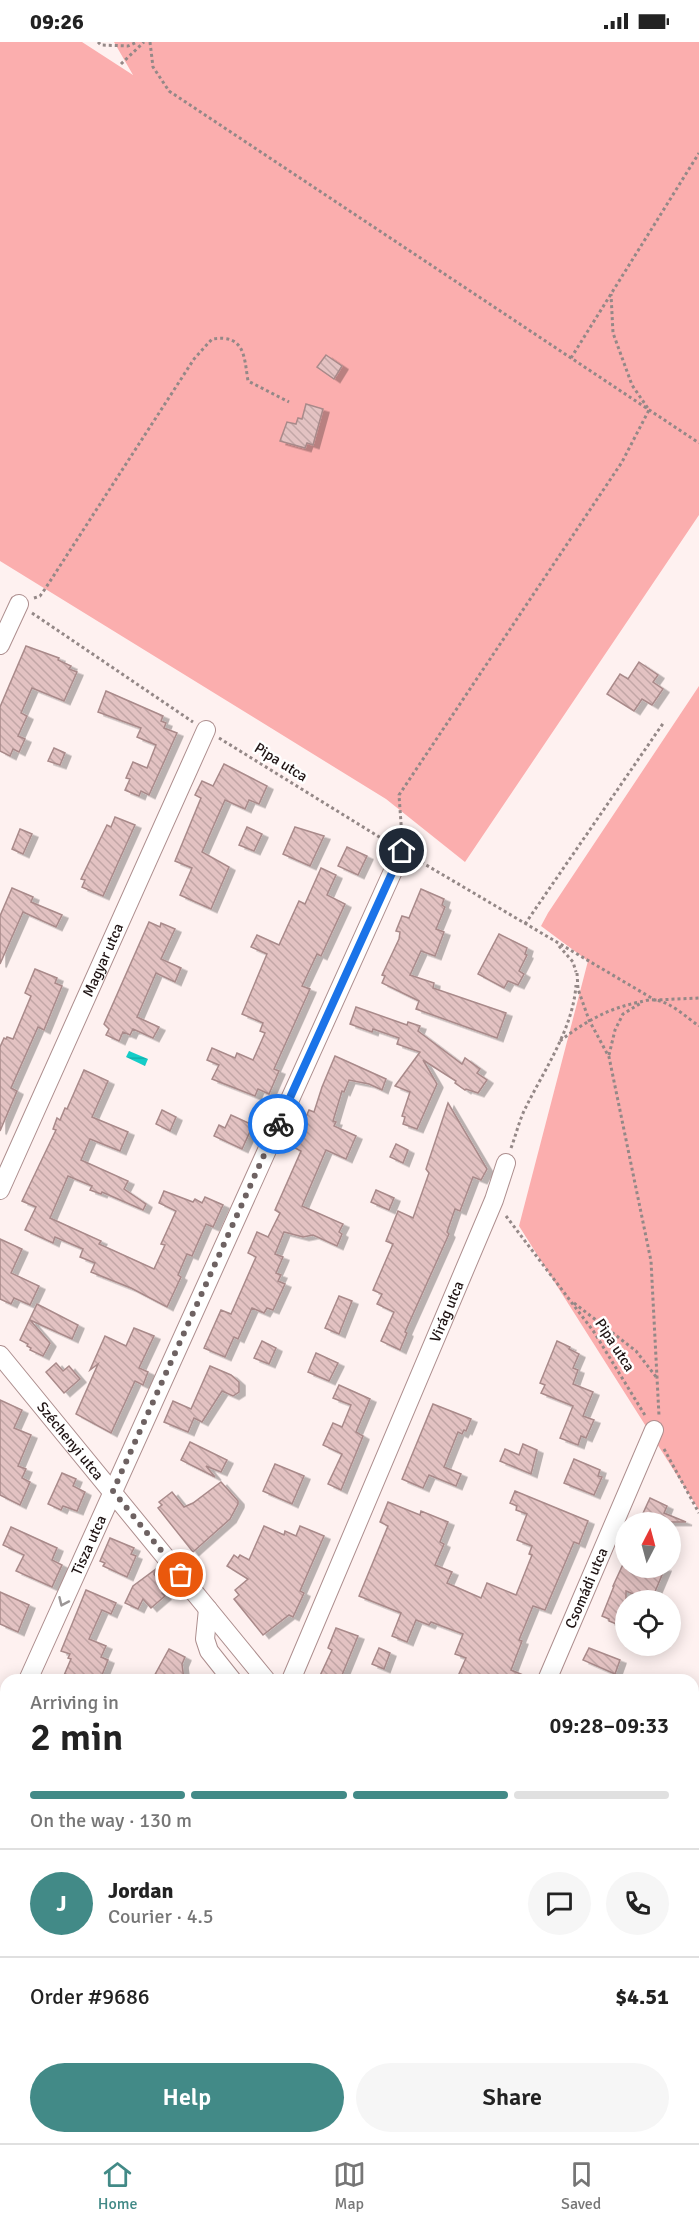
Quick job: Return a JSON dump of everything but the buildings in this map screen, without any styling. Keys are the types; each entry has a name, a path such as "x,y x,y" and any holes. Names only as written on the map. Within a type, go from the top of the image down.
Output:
{"street":[{"path":"0,645 18,604"},
{"name":"Magyar utca","path":"0,1190 206,730"},
{"name":"Tisza utca","path":"31,1674 402,851"},
{"name":"Virág utca","path":"294,1674 494,1200 506,1163"},
{"name":"Széchenyi utca","path":"0,1355 261,1674"},
{"name":"Csomádi utca","path":"550,1674 654,1430"},
{"path":"208,1609 205,1639 209,1651 227,1674"}],"path":[{"path":"98,42 101,45 128,46 137,42"},
{"path":"121,64 144,42"},
{"path":"150,42 153,67 169,91 699,443"},
{"path":"571,358 699,153"},
{"path":"611,294 613,333 632,385 649,410"},
{"path":"18,604 40,596 194,359 212,339 222,337 239,344 245,354 248,381 290,402"},
{"path":"402,851 399,795 622,462 649,410"},
{"name":"Pipa utca","path":"18,604 206,730 555,943"},
{"path":"525,924 664,722"},
{"path":"555,943 573,962 577,973 578,989 589,1020 609,1057 651,1261 660,1412 654,1430"},
{"path":"555,943 655,1000 670,1006 699,1026"},
{"path":"506,1163 523,1112 558,1042 575,995 577,973"},
{"path":"558,1042 604,1012 644,1001 699,998"},
{"path":"609,1057 615,1030 623,1014 644,1001"},
{"name":"Pipa utca","path":"494,1200 594,1332 654,1430 699,1513"},
{"path":"570,1300 636,1351 658,1379"}],"shaded area":[{"path":"0,42 82,42 133,75 114,42 699,42 699,515 465,862 386,799 0,561"},
{"path":"699,686 699,1510 519,1226 588,961 541,926"}],"water":[{"path":"129,1051 148,1059 145,1066 126,1057"}],"way so far":[{"path":"181,1575 113,1491 278,1124"}],"route":[{"path":"278,1124 402,851"}]}
